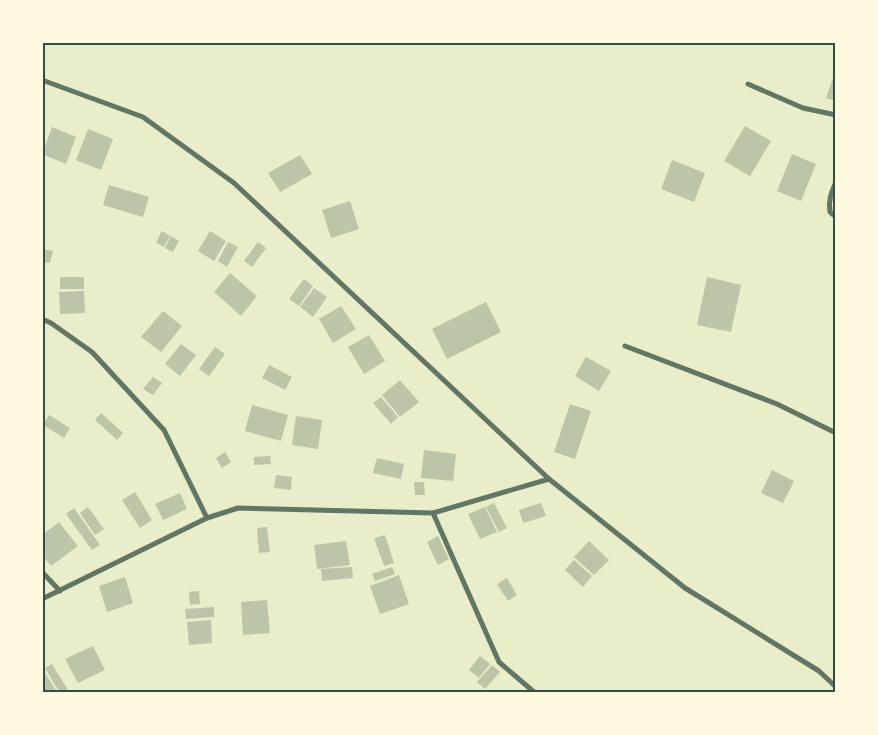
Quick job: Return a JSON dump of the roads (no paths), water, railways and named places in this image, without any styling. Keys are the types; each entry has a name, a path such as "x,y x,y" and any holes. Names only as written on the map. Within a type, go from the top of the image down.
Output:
{"street":[{"path":"42,80 143,118 234,183 549,479 685,588 819,671 836,687"},
{"path":"748,84 803,108 836,115"},
{"path":"836,182 829,205 830,212 836,217"},
{"path":"42,319 51,323 92,352 164,430 207,518"},
{"path":"625,346 778,404 836,433"},
{"path":"42,599 207,518 238,508 433,513 549,479"},
{"path":"433,513 499,662 534,692"},
{"path":"42,572 60,591"}]}
